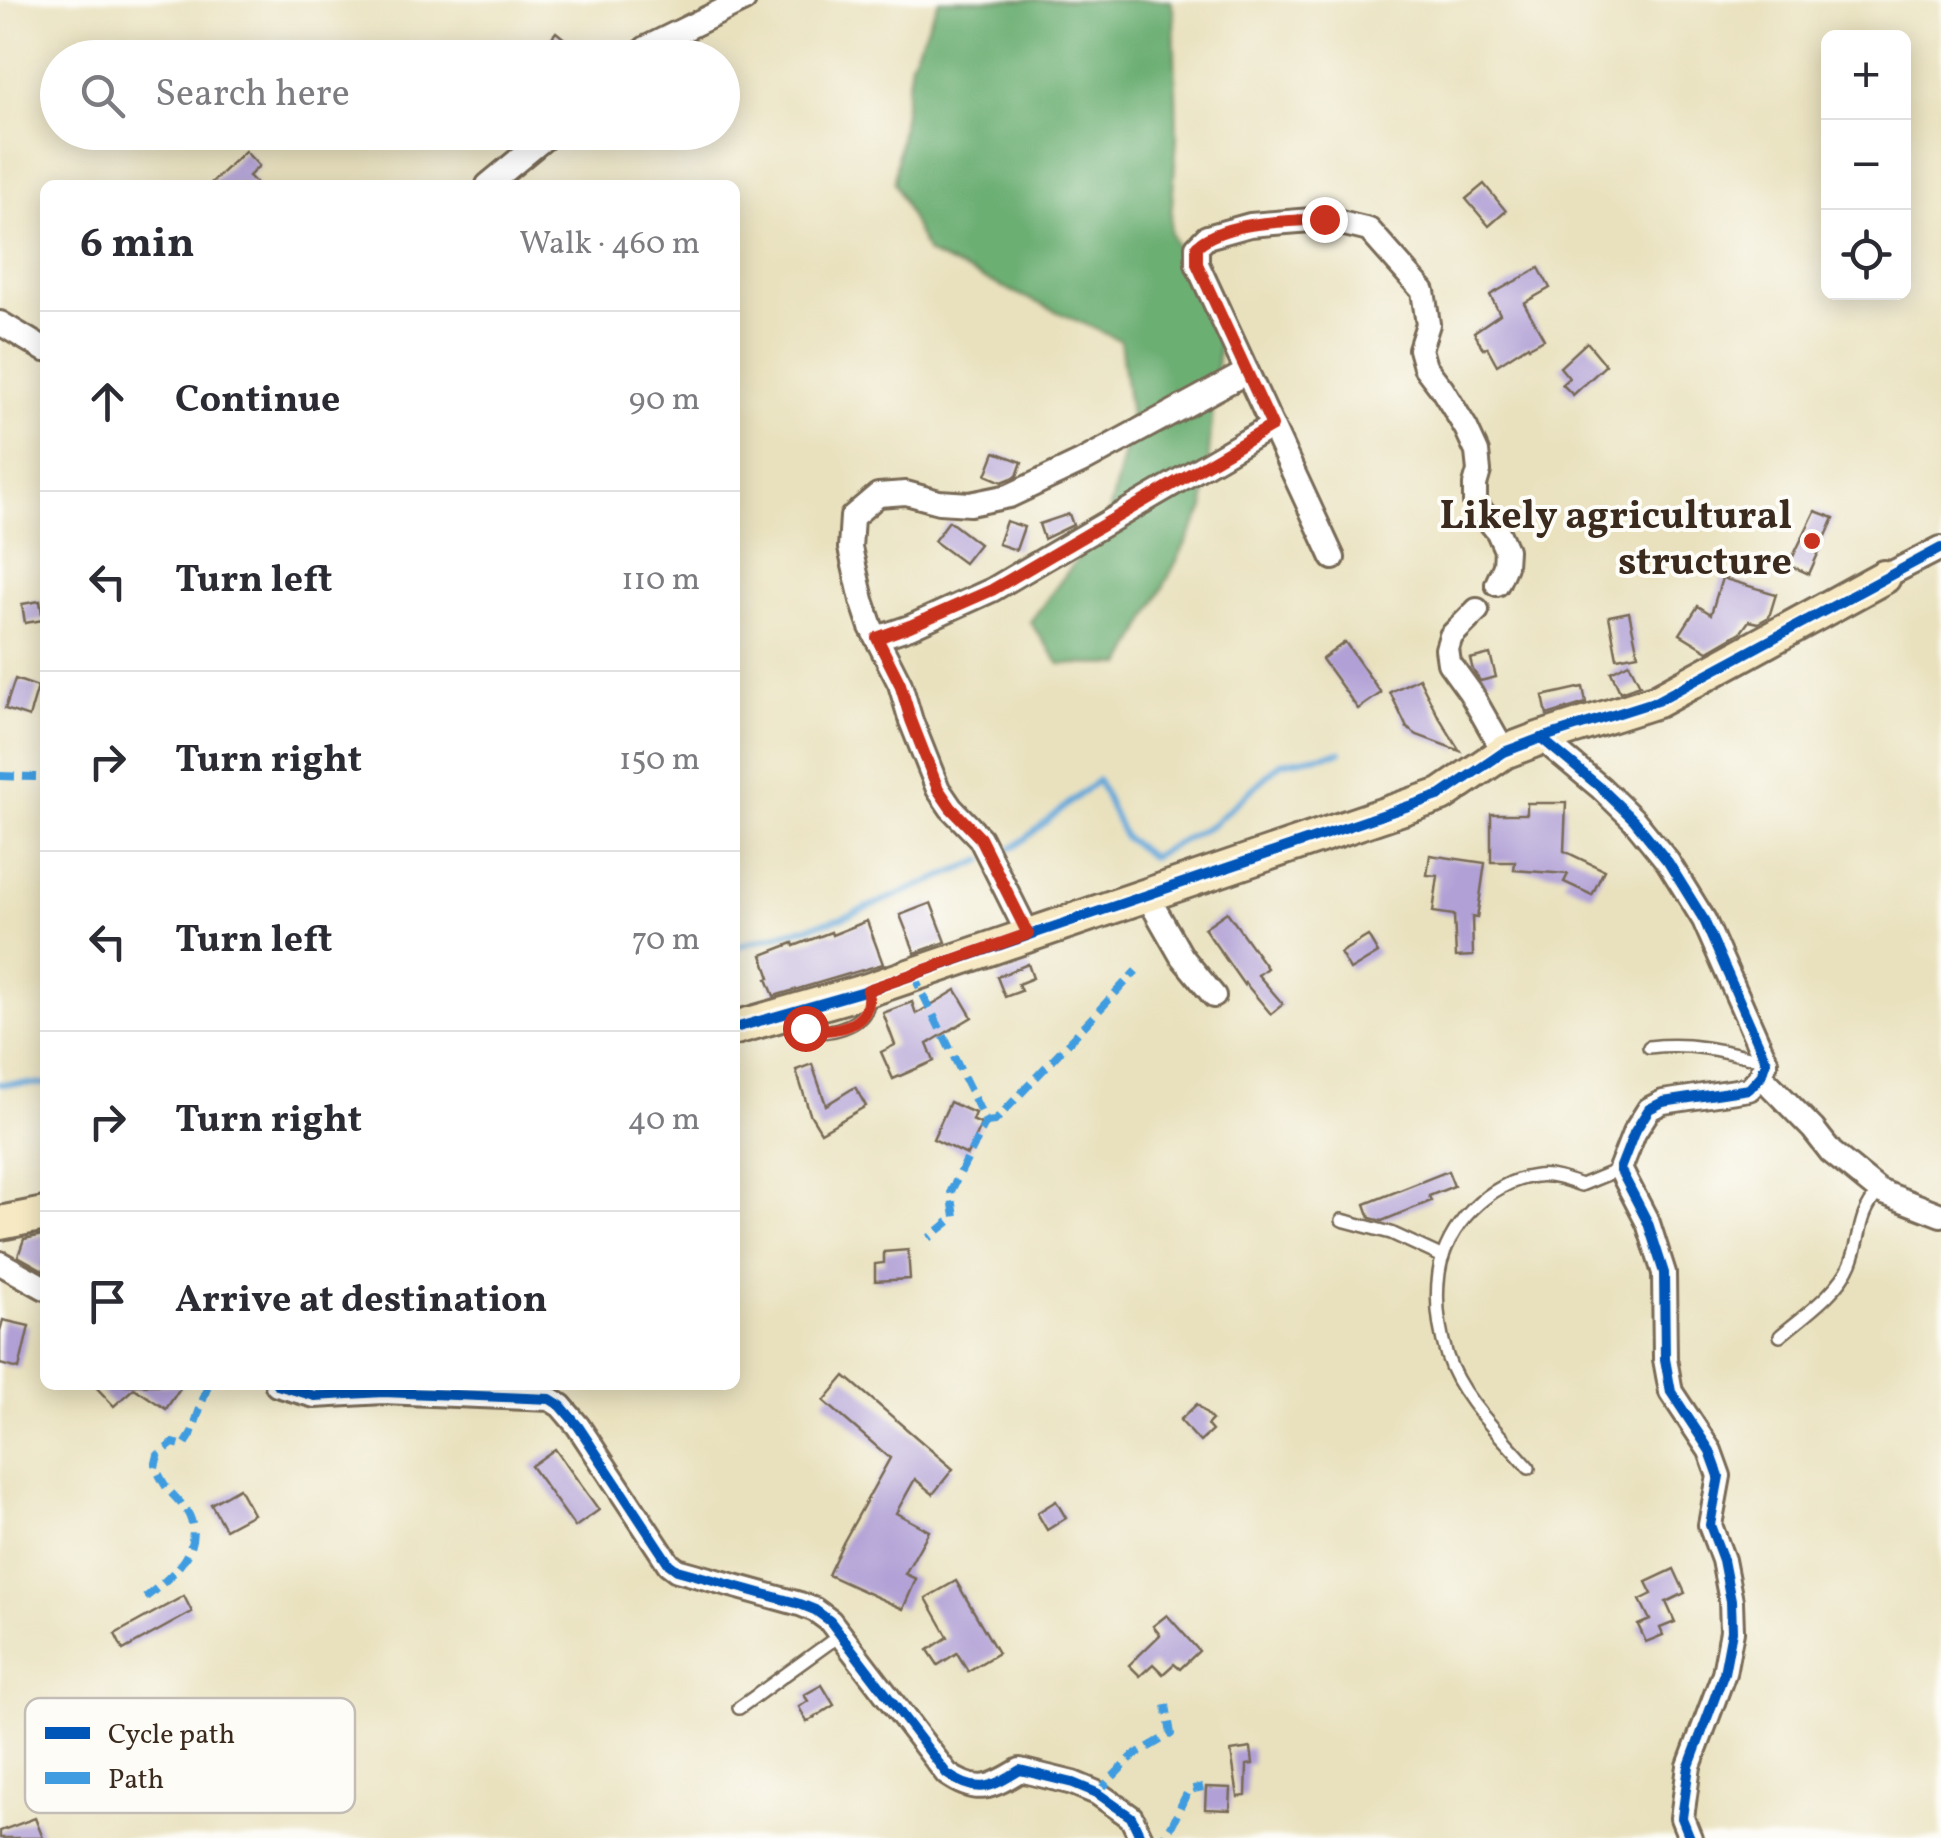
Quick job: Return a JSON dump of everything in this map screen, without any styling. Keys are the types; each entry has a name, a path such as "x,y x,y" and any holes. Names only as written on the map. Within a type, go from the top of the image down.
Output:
{"street":[{"path":"662,40 744,0"},
{"path":"494,180 530,150"},
{"path":"1332,558 1197,264 1197,246 1207,238 1250,225 1324,219 1368,230 1423,291 1428,324 1420,349 1424,367 1442,389 1478,452 1474,503 1498,532 1506,550 1505,566 1497,584"},
{"path":"0,322 40,347"},
{"path":"1028,934 980,838 938,789 900,684 862,600 850,548 852,516 878,495 906,492 939,502 970,504 1009,496 1081,462 1247,372"},
{"path":"877,638 992,590 1272,426"},
{"path":"740,1027 868,990 1441,795 1504,752 1657,701 1941,548"},
{"path":"1477,610 1452,636 1447,649 1449,663 1504,752"},
{"path":"1541,738 1634,820 1668,862 1704,920 1764,1068 1831,1152 1879,1191 1941,1215"},
{"path":"1146,894 1182,957 1214,996"},
{"path":"1690,1838 1682,1818 1689,1766 1724,1674 1732,1631 1723,1560 1710,1525 1719,1476 1710,1451 1671,1392 1666,1360 1664,1273 1648,1223 1620,1169 1649,1109 1664,1102 1749,1088 1764,1068"},
{"path":"0,1224 40,1215"},
{"path":"0,1263 40,1285"},
{"path":"294,1390 315,1396 382,1392 550,1400 561,1406 578,1426 672,1567 815,1610 830,1622 947,1774 961,1784 982,1788 1020,1770 1073,1783 1131,1817 1140,1838"}],"lane":[{"path":"1649,1046 1705,1046 1764,1068"},
{"path":"1529,1468 1470,1398 1449,1362 1438,1323 1443,1257 1450,1237 1479,1204 1506,1184 1538,1175 1581,1185 1620,1169"},
{"path":"1780,1336 1837,1286 1850,1266 1861,1218 1879,1191"},
{"path":"1342,1220 1391,1233 1443,1257"},
{"path":"739,1708 840,1635"}],"green space":[{"path":"939,0 1171,0 1177,136 1170,232 1219,343 1204,508 1123,665 1060,664 1030,622 1108,518 1131,423 1120,340 927,253 894,182 911,62"}],"building":[{"path":"556,32 566,40 550,40"},
{"path":"245,151 259,166 249,176 253,180 214,180"},
{"path":"1484,184 1506,211 1489,226 1466,199"},
{"path":"1539,268 1550,288 1524,303 1544,339 1497,365 1474,332 1500,314 1490,295"},
{"path":"1587,342 1606,365 1573,395 1562,384 1569,378 1560,367"},
{"path":"995,452 1022,462 1017,476 1002,482 986,475"},
{"name":"Likely agricultural structure","path":"1815,511 1834,518 1809,574 1789,565"},
{"path":"1069,514 1073,525 1044,539 1039,524"},
{"path":"949,521 979,544 964,563 934,541"},
{"path":"1006,521 1024,527 1016,550 998,544"},
{"path":"1722,578 1776,594 1769,617 1758,623 1749,621 1741,632 1708,651 1680,634 1698,606 1711,614"},
{"path":"40,601 40,620 25,623 22,604"},
{"path":"1629,612 1638,654 1617,658 1609,616"},
{"path":"1345,642 1381,693 1358,709 1322,659"},
{"path":"1490,654 1496,677 1480,681 1470,659"},
{"path":"1629,663 1640,685 1620,692 1611,672"},
{"path":"1419,678 1460,751 1407,728 1390,692"},
{"path":"15,679 38,687 29,717 5,709"},
{"path":"1583,687 1586,703 1547,715 1543,696"},
{"path":"1527,803 1566,803 1564,851 1604,870 1592,895 1564,882 1568,874 1514,870 1515,862 1491,862 1491,814 1527,814"},
{"path":"1430,855 1485,863 1477,918 1472,917 1473,956 1456,957 1454,915 1433,912 1438,876 1427,875"},
{"path":"931,903 946,942 915,953 900,915"},
{"path":"1227,912 1267,968 1258,975 1283,1004 1271,1014 1244,985 1204,928"},
{"path":"867,921 883,964 774,996 762,955"},
{"path":"1368,936 1378,953 1350,970 1340,953"},
{"path":"1028,964 1033,978 1018,984 1021,991 1005,997 997,977"},
{"path":"956,990 972,1017 927,1044 934,1061 893,1079 881,1052 895,1045 883,1013 912,1002 916,1014"},
{"path":"812,1064 826,1105 855,1087 866,1106 821,1132 810,1114 796,1070"},
{"path":"950,1102 975,1113 972,1120 981,1124 967,1155 933,1139"},
{"path":"1448,1171 1454,1186 1429,1196 1431,1201 1382,1221 1370,1218 1365,1204"},
{"path":"40,1236 40,1268 18,1256 24,1239"},
{"path":"908,1250 910,1279 875,1281 875,1264 884,1263 884,1252"},
{"path":"3,1320 29,1326 19,1369 0,1364"},
{"path":"845,1376 953,1469 933,1494 915,1479 896,1513 929,1531 905,1574 916,1579 903,1609 828,1575 890,1458 824,1401"},
{"path":"99,1390 132,1390 114,1406"},
{"path":"137,1390 179,1390 166,1409"},
{"path":"1197,1404 1212,1420 1207,1425 1212,1431 1200,1442 1180,1420"},
{"path":"555,1449 599,1510 575,1527 531,1466"},
{"path":"239,1488 253,1514 225,1529 211,1504"},
{"path":"1056,1501 1066,1518 1047,1530 1037,1513"},
{"path":"1674,1569 1685,1593 1666,1602 1675,1622 1660,1628 1663,1635 1646,1642 1638,1625 1650,1620 1640,1600 1652,1594 1646,1582"},
{"path":"956,1581 998,1653 968,1671 957,1653 938,1665 928,1650 948,1637 926,1598"},
{"path":"184,1596 192,1612 123,1650 115,1634"},
{"path":"1167,1615 1199,1651 1180,1669 1174,1664 1163,1674 1153,1664 1140,1676 1129,1665 1160,1635 1153,1626"},
{"path":"822,1685 834,1705 807,1722 799,1707 808,1701 804,1695"},
{"path":"1251,1748 1253,1764 1247,1765 1246,1796 1238,1797 1231,1751"},
{"path":"1206,1787 1231,1788 1230,1810 1205,1809"},
{"path":"35,1818 43,1838 0,1838 0,1831"}],"waterway":[{"path":"995,855 1016,846 1098,780 1124,837 1151,857 1213,824 1281,763 1340,752"},
{"path":"740,946 844,917 983,860"},
{"path":"0,1084 40,1084"}],"marked path":[{"path":"0,776 36,777"},
{"path":"986,1122 995,1121 1136,971"},
{"path":"913,974 986,1122 951,1191 955,1217 929,1238"},
{"path":"145,1598 180,1565 191,1544 189,1515 155,1467 158,1455 173,1443 184,1446 206,1390"},
{"path":"1097,1793 1133,1756 1171,1734 1166,1705"},
{"path":"1152,1838 1164,1837 1189,1790 1203,1787"}],"cycle path":[{"path":"740,1027 868,990 1441,795 1504,752 1657,701 1941,548"},
{"path":"1541,738 1634,820 1668,862 1704,920 1766,1061 1761,1076 1749,1089 1663,1102 1649,1109 1634,1133 1620,1169 1648,1223 1664,1273 1665,1359 1671,1392 1710,1451 1719,1476 1710,1525 1723,1560 1732,1631 1724,1673 1689,1766 1682,1818 1690,1838"},
{"path":"294,1390 315,1396 383,1392 550,1399 578,1426 669,1564 677,1570 800,1604 830,1621 947,1774 976,1787 992,1785 1020,1770 1073,1783 1097,1793 1131,1817 1141,1838"}],"place":[{"name":"Likely agricultural structure","path":"1812,541"}],"route":[{"path":"805,1028 820,1032 843,1028 867,1009 868,990 1028,934 980,838 938,789 900,684 877,638 992,590 1272,426 1197,264 1197,246 1207,238 1250,225 1324,219"}]}
